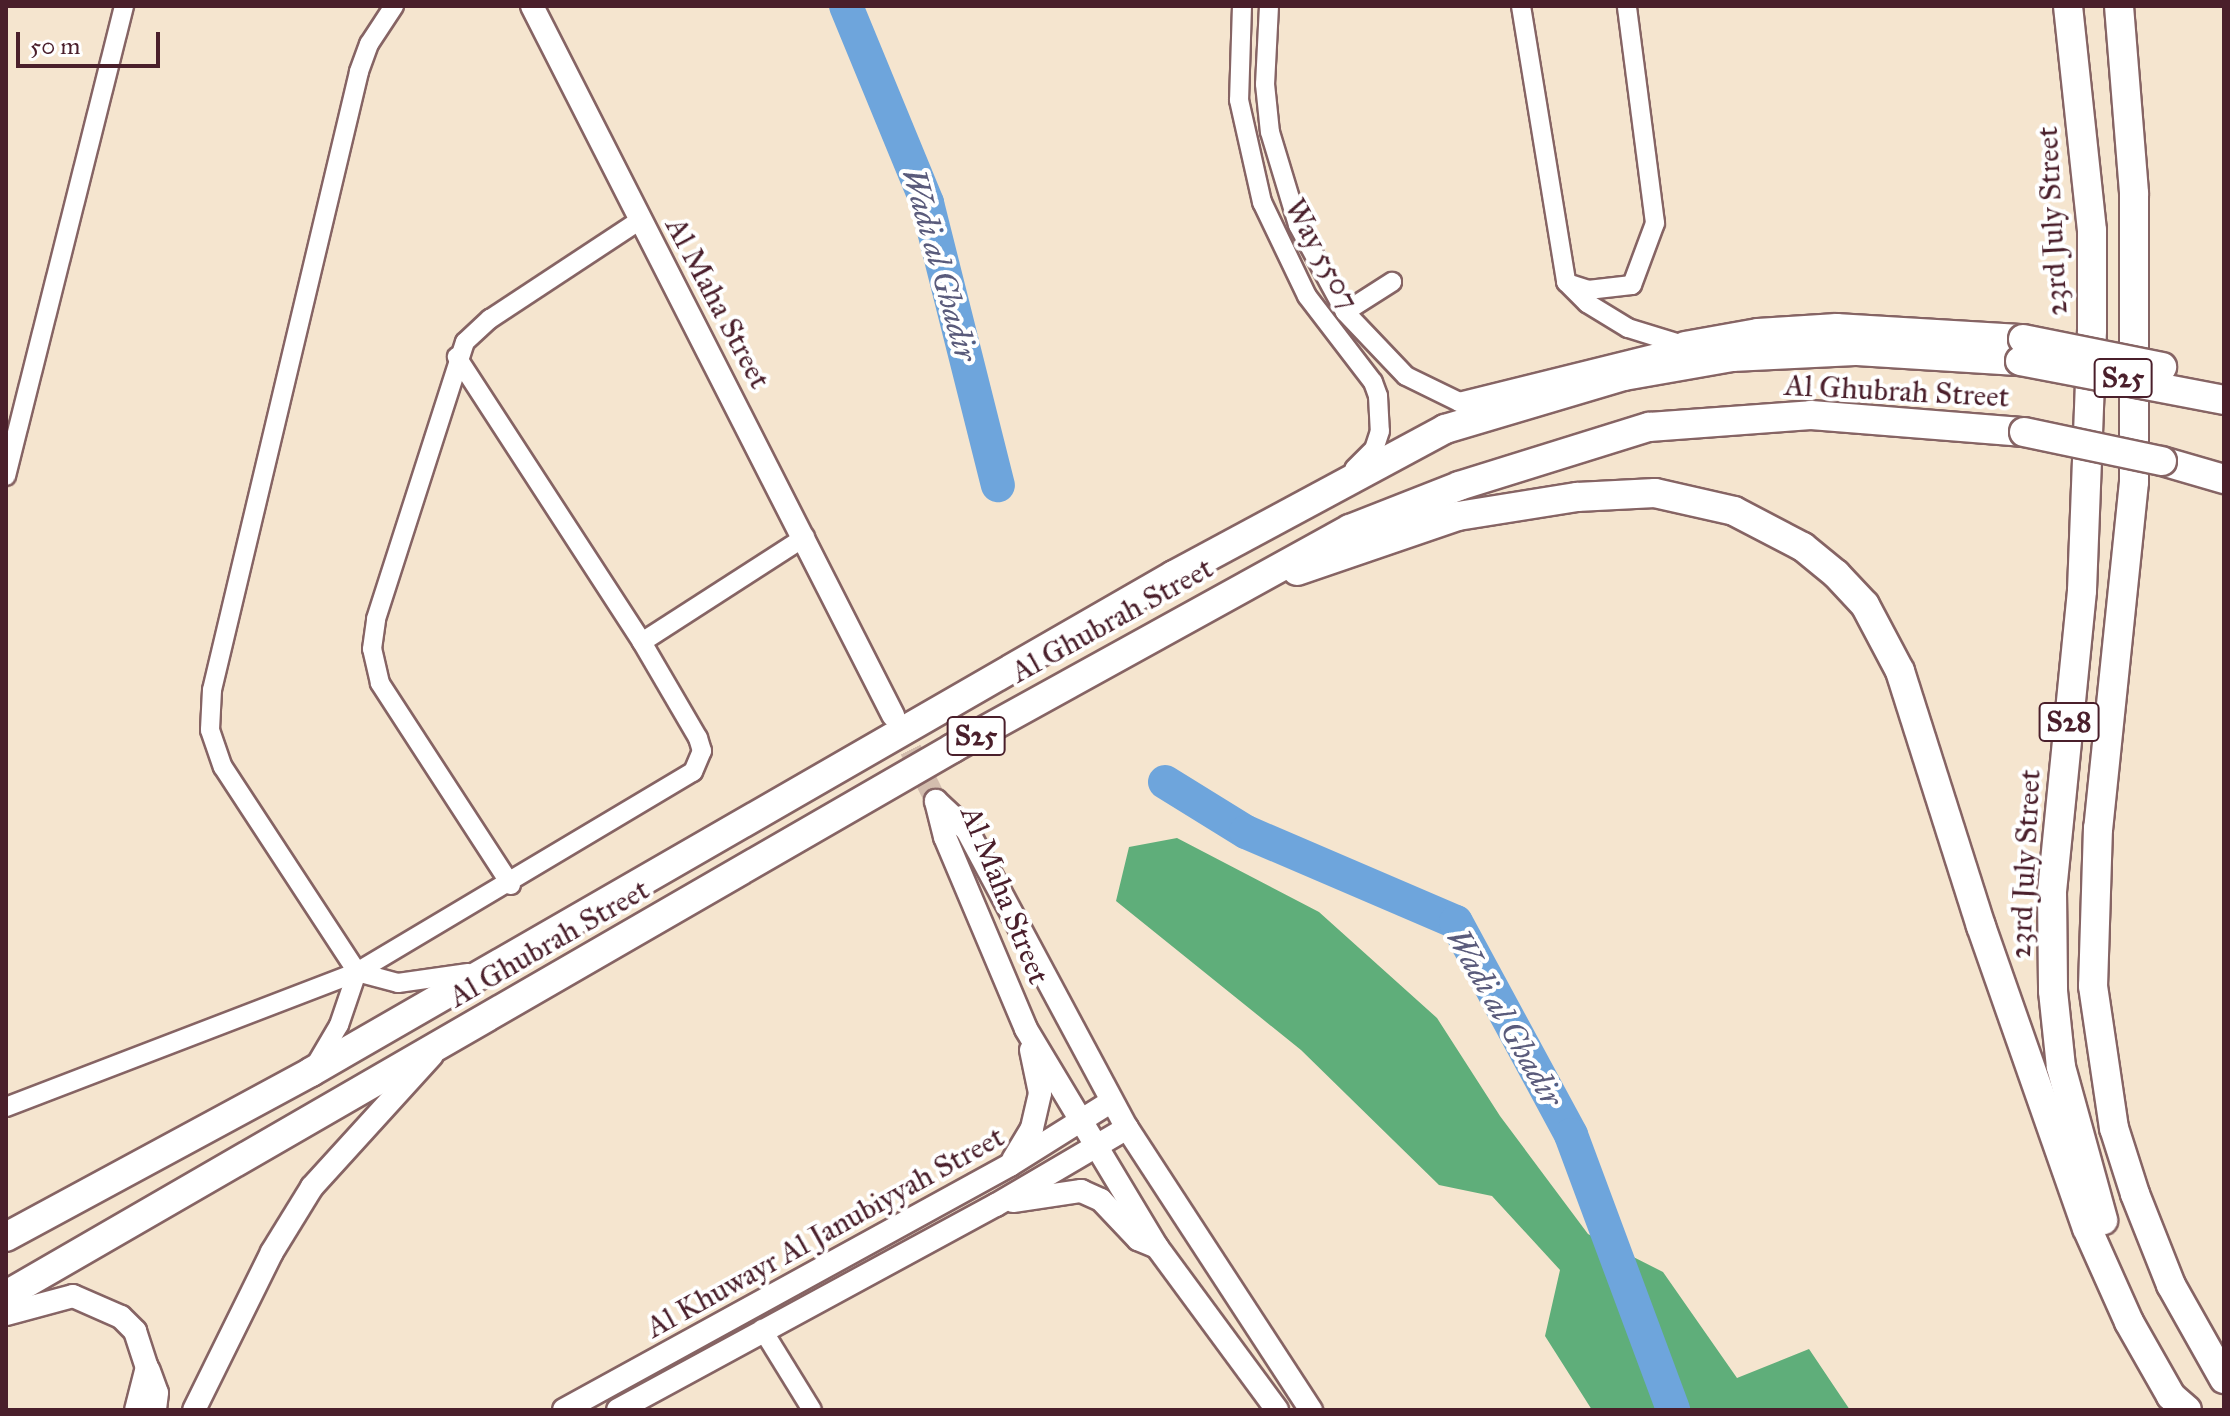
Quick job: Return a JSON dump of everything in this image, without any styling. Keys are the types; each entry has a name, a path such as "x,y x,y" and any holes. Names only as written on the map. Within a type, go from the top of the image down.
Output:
{"main road":[{"name":"23rd July Street","path":"2068,6 2092,231 2092,330 2082,591 2052,891 2053,991 2061,1067 2103,1219 2199,1410"},
{"name":"S28","path":"2119,6 2134,194 2134,482 2098,828 2093,986 2114,1128 2135,1194 2171,1285 2224,1379"},
{"path":"1685,346 1758,333 1837,328 2022,350 2105,353 2224,385"},
{"name":"Al Ghubrah Street","path":"6,1237 311,1072 480,970 1323,492 1445,429 1624,376 1732,357 1855,351 2022,350 2224,400"},
{"name":"Al Ghubrah Street","path":"6,1295 1239,588 1350,529 1459,486 1649,427 1811,415 2024,432 2162,461 2224,479"},
{"path":"1239,588 1458,516 1618,494 1655,493 1734,511 1803,547 1836,574 1865,605 1900,671 1981,926 2087,1228 2129,1322 2171,1396 2187,1410"}],"street":[{"path":"6,476 124,6"},
{"path":"394,6 369,44 359,72 209,710 210,730 223,767 357,972 420,983 480,970"},
{"name":"Al Maha Street","path":"532,6 893,715"},
{"name":"Way 5507","path":"1242,6 1239,100 1262,202 1307,296 1373,382 1381,413 1374,449 1323,492"},
{"name":"Way 5507","path":"1269,6 1265,84 1281,180 1298,225 1345,312 1384,358 1424,388 1459,402 1486,399 1685,346"},
{"path":"1521,6 1566,282 1587,303 1628,328 1685,346"},
{"path":"1566,282 1588,290 1632,285 1655,223 1627,6"},
{"path":"511,885 389,698 374,666 376,619 457,357 477,329 640,220"},
{"path":"1345,312 1392,282"},
{"path":"6,1107 357,972 511,885 685,779 701,760 698,738 642,642 457,357"},
{"path":"642,642 805,537"},
{"name":"Al Maha Street","path":"1277,1410 1157,1247 1026,1029 945,837 936,801 967,830 1127,1128 1311,1410"},
{"path":"311,1072 339,1025 357,972"},
{"path":"1010,1165 1032,1128 1040,1093 1026,1029"},
{"path":"194,1410 236,1323 312,1187 443,1044"},
{"name":"Al Khuwayr Al Janubiyyah Street","path":"564,1410 1010,1165 1112,1101"},
{"name":"Al Khuwayr Al Janubiyyah Street","path":"618,1410 762,1329 996,1205 1127,1128"},
{"path":"996,1205 1081,1191 1101,1200 1138,1239 1157,1247"},
{"path":"6,1314 51,1298 91,1300 135,1331 155,1381 155,1410"},
{"path":"207,1410 228,1361 236,1323"},
{"path":"762,1329 812,1410"},
{"path":"136,1410 147,1367"}],"green space":[{"path":"1177,838 1319,912 1437,1018 1500,1116 1588,1234 1663,1272 1737,1378 1809,1349 1850,1410 1592,1410 1545,1336 1560,1270 1492,1196 1439,1185 1301,1050 1116,901 1129,847"}],"waterway":[{"name":"Wadi al Ghadir","path":"846,6 927,203 998,485"},
{"name":"Wadi al Ghadir","path":"1165,782 1246,832 1456,922 1571,1135 1673,1410"}],"tunnel":[{"path":"896,720 936,801"}]}
